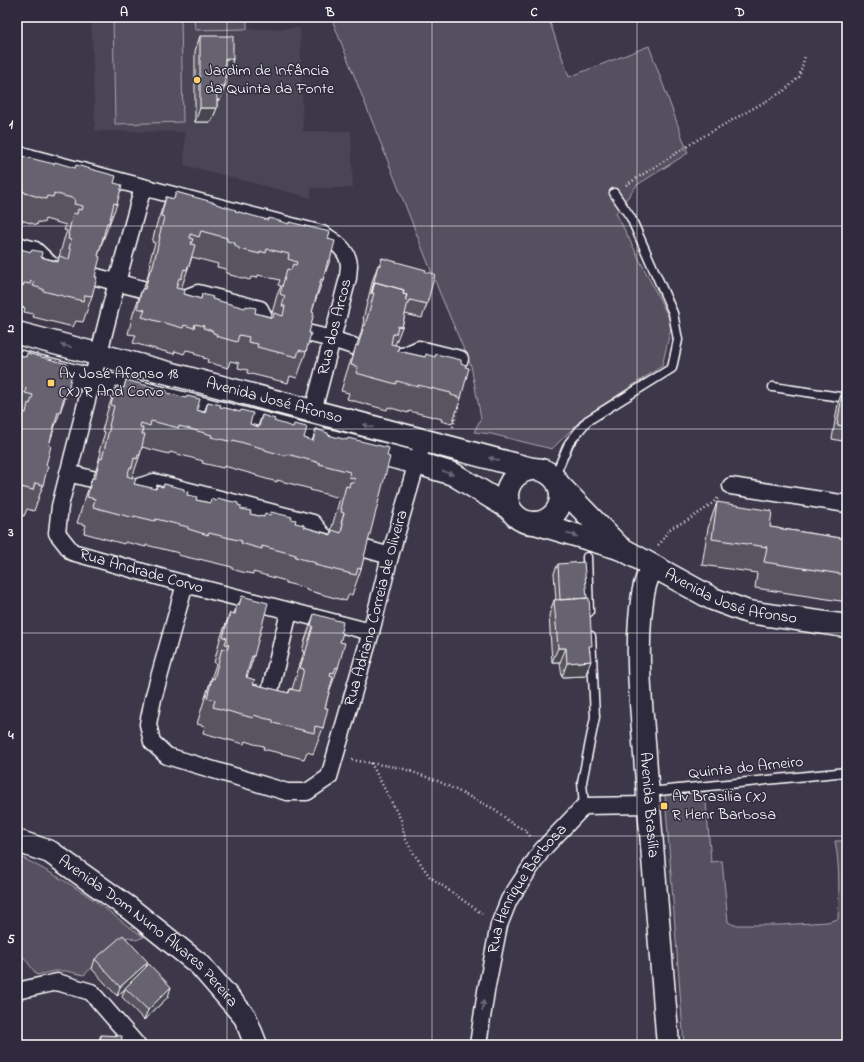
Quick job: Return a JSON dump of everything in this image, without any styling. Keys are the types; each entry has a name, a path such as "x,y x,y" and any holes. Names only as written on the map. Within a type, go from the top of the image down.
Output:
{"street":[{"name":"Rua dos Arcos","path":"17,154 322,234 342,247 349,264 348,278 313,411"},
{"name":"Rua Andrade Corvo","path":"143,187 68,473 60,506 57,533 72,552 289,612 371,632"},
{"path":"17,245 35,250 52,266 58,267"},
{"path":"93,276 142,289"},
{"path":"176,298 182,299 198,293 260,309 268,323 272,324"},
{"name":"Avenida José Afonso","path":"17,333 532,469"},
{"path":"307,333 353,346"},
{"path":"394,356 403,356 418,349 460,359"},
{"name":"Avenida José Afonso","path":"17,361 417,463 453,474 509,508"},
{"name":"Rua Adriano Correia de Oliveira","path":"185,584 153,699 148,724 152,742 167,756 287,792 307,792 329,777 371,632 390,556 423,440"},
{"path":"532,469 540,470 548,473 556,481 561,493 560,502 557,510 551,517 543,522 534,524 526,522 519,519 509,508 507,491 510,483 523,471 532,469"},
{"path":"68,473 131,489 154,482 313,524 324,537 390,556"},
{"name":"Avenida José Afonso","path":"556,481 622,549"},
{"path":"731,486 847,504"},
{"name":"Avenida José Afonso","path":"534,524 622,549 712,599 748,612 847,626"},
{"name":"Avenida Brasília","path":"652,566 646,578 643,591 638,642 648,798 668,1045"},
{"path":"270,691 289,612"},
{"path":"584,806 648,798"},
{"name":"Rua Henrique Barbosa","path":"478,1045 486,991 500,925 509,900 542,850 584,806"},
{"name":"Avenida Dom Nuno Álvares Pereira","path":"17,841 50,852 56,856 129,908 200,965 245,1017 256,1045"},
{"path":"17,991 57,982 91,992 137,1045"}],"lane":[{"path":"556,481 569,443 587,421 672,368 678,340 674,313 631,218 614,193"},
{"path":"773,387 847,398"},
{"path":"584,806 582,782 595,717 587,557"},
{"name":"Quinta do Arneiro","path":"648,798 847,772"}],"path":[{"path":"614,193 702,137 784,91 799,77 805,56"},
{"path":"448,447 461,396"},
{"path":"622,549 658,545 662,542 670,529 703,511 731,486"},
{"path":"335,756 401,768 438,781 496,810 511,824 525,830 542,850"},
{"path":"371,763 401,820 405,838 430,877 500,925"}],"shaded area":[{"name":"Jardim de Infância da Quinta da Fonte","path":"91,17 247,17 248,29 300,28 303,131 351,131 353,188 311,188 311,198 184,165 185,132 95,131"},
{"path":"113,17 181,17 183,122 115,124"},
{"path":"194,17 247,17 247,29 195,30"},
{"path":"331,17 548,17 569,77 649,46 688,153 637,185 616,213 672,324 662,366 583,418 552,449 491,434 474,432 481,418 471,366 441,296"},
{"path":"705,790 711,862 722,861 728,922 734,925 780,925 827,922 838,919 839,890 835,841 847,841 847,1045 684,1045 665,795"},
{"path":"17,855 51,873 92,898 144,937 136,940 129,937 124,938 84,975 66,971 54,971 37,975 17,948"}],"building":[{"path":"200,36 233,36 233,59 225,59 225,86 217,86 217,108 200,108"},
{"path":"17,153 22,154 21,156 54,164 55,162 75,168 76,165 116,176 114,183 122,185 117,204 114,203 109,223 107,223 98,256 100,257 95,277 97,277 92,296 85,295 83,301 43,291 43,289 33,286 34,282 31,281 30,284 24,283 23,286 17,284 17,248 31,252 32,250 42,252 41,257 58,262 59,256 69,259 71,240 68,239 68,235 73,213 77,214 78,209 82,210 83,206 74,204 75,199 54,193 53,197 47,196 46,199 21,191 22,188 17,186"},
{"path":"176,192 268,220 269,218 289,224 289,222 330,232 328,239 335,241 323,280 321,279 312,312 314,313 309,333 311,333 306,352 299,350 297,357 257,347 258,344 248,342 249,337 239,335 237,342 216,336 217,334 213,333 213,331 203,328 204,326 195,324 194,328 184,325 183,328 142,317 145,310 137,308 142,289 145,289 150,270 152,270 164,217 161,216 166,197 174,199","holes":["201,231 227,238 227,241 235,243 235,246 239,249 260,254 260,251 266,253 267,249 289,254 288,259 297,262 296,265 293,264 291,270 287,269 280,294 285,296 282,306 285,306 283,316 274,313 273,318 255,313 256,308 246,306 245,308 212,299 213,297 202,294 201,299 184,294 185,290 176,288 184,269 187,270 189,266 195,245 191,244 193,239 190,238 190,234 199,237"]},
{"path":"382,258 426,270 425,272 435,274 427,304 410,300 408,304 405,300 407,295 403,294 404,290 375,282 371,294 378,265 380,266"},
{"path":"375,282 404,290 403,294 407,295 405,300 408,302 402,327 398,326 396,334 393,334 391,344 399,346 398,351 425,357 426,354 435,357 436,354 461,360 461,363 466,365 465,367 469,368 461,398 451,395 451,393 418,385 418,387 397,381 396,384 356,373 358,367 351,365 356,345 358,346 364,325 365,326 374,293 372,293"},
{"path":"27,353 67,364 65,372 72,374 60,412 58,412 49,445 51,446 46,465 48,466 43,485 35,483 33,490 17,486 17,448 19,448 20,444 17,443 17,427 21,412 26,413 28,403 30,404 33,395 25,393 26,388 17,385 17,354 26,357"},
{"path":"126,380 167,391 167,393 186,398 187,396 200,399 197,410 205,413 208,402 240,412 241,410 253,413 250,424 259,427 262,415 275,419 274,421 293,427 294,424 307,427 304,438 313,441 316,429 328,433 328,435 347,440 348,438 389,448 387,456 390,457 361,569 358,568 356,575 315,565 316,563 295,557 296,555 262,546 262,549 241,543 242,541 209,533 208,535 188,529 188,527 156,519 155,521 134,516 134,518 93,507 95,499 87,497 92,478 95,478 100,458 102,459 114,406 111,405 116,386 124,388","holes":["151,421 179,428 179,426 212,435 211,437 233,442 233,440 286,456 287,454 350,472 349,477 355,479 354,483 350,482 349,487 346,486 340,508 342,508 341,512 344,513 341,523 343,523 341,533 332,530 331,535 304,527 304,525 295,523 296,520 291,519 292,517 271,512 270,515 265,513 264,517 250,514 251,511 241,509 241,506 238,505 238,503 217,498 216,501 211,499 210,503 196,500 197,497 187,495 188,492 184,491 184,489 164,484 163,487 157,485 156,489 134,484 136,479 127,476 130,467 132,468 134,458 137,459 138,455 140,455 145,434 142,434 143,428 140,427 141,423 150,426"]},
{"path":"843,389 847,389 847,427 837,425"},
{"path":"717,502 772,511 770,527 847,539 847,575 764,562 767,547 712,539"},
{"path":"584,562 587,598 560,600 558,564"},
{"path":"242,596 268,603 254,656 252,656 246,677 255,680 253,684 289,693 290,689 299,691 304,669 300,668 313,626 311,625 314,614 343,622 341,632 343,633 340,642 345,643 338,668 336,667 334,673 331,672 330,676 333,677 325,708 328,708 323,728 315,726 314,733 273,723 273,720 254,715 253,718 213,707 215,700 207,698 212,678 214,679 222,648 227,650 229,645 225,644 227,638 223,637 230,613 235,614 237,604 239,605"},
{"path":"589,598 592,646 589,646 591,661 567,663 566,648 558,648 554,600"},
{"path":"123,935 148,962 120,987 95,959"},
{"path":"149,964 171,987 148,1010 125,988"},
{"path":"101,1035 122,1036 121,1045 100,1045"}],"place":[{"name":"Jardim de Infância da Quinta da Fonte","path":"197,80"},
{"name":"Av José Afonso 18 (X) R And Corvo","path":"51,383"},
{"name":"Av Brasilia (X) R Henr Barbosa","path":"664,806"}]}
